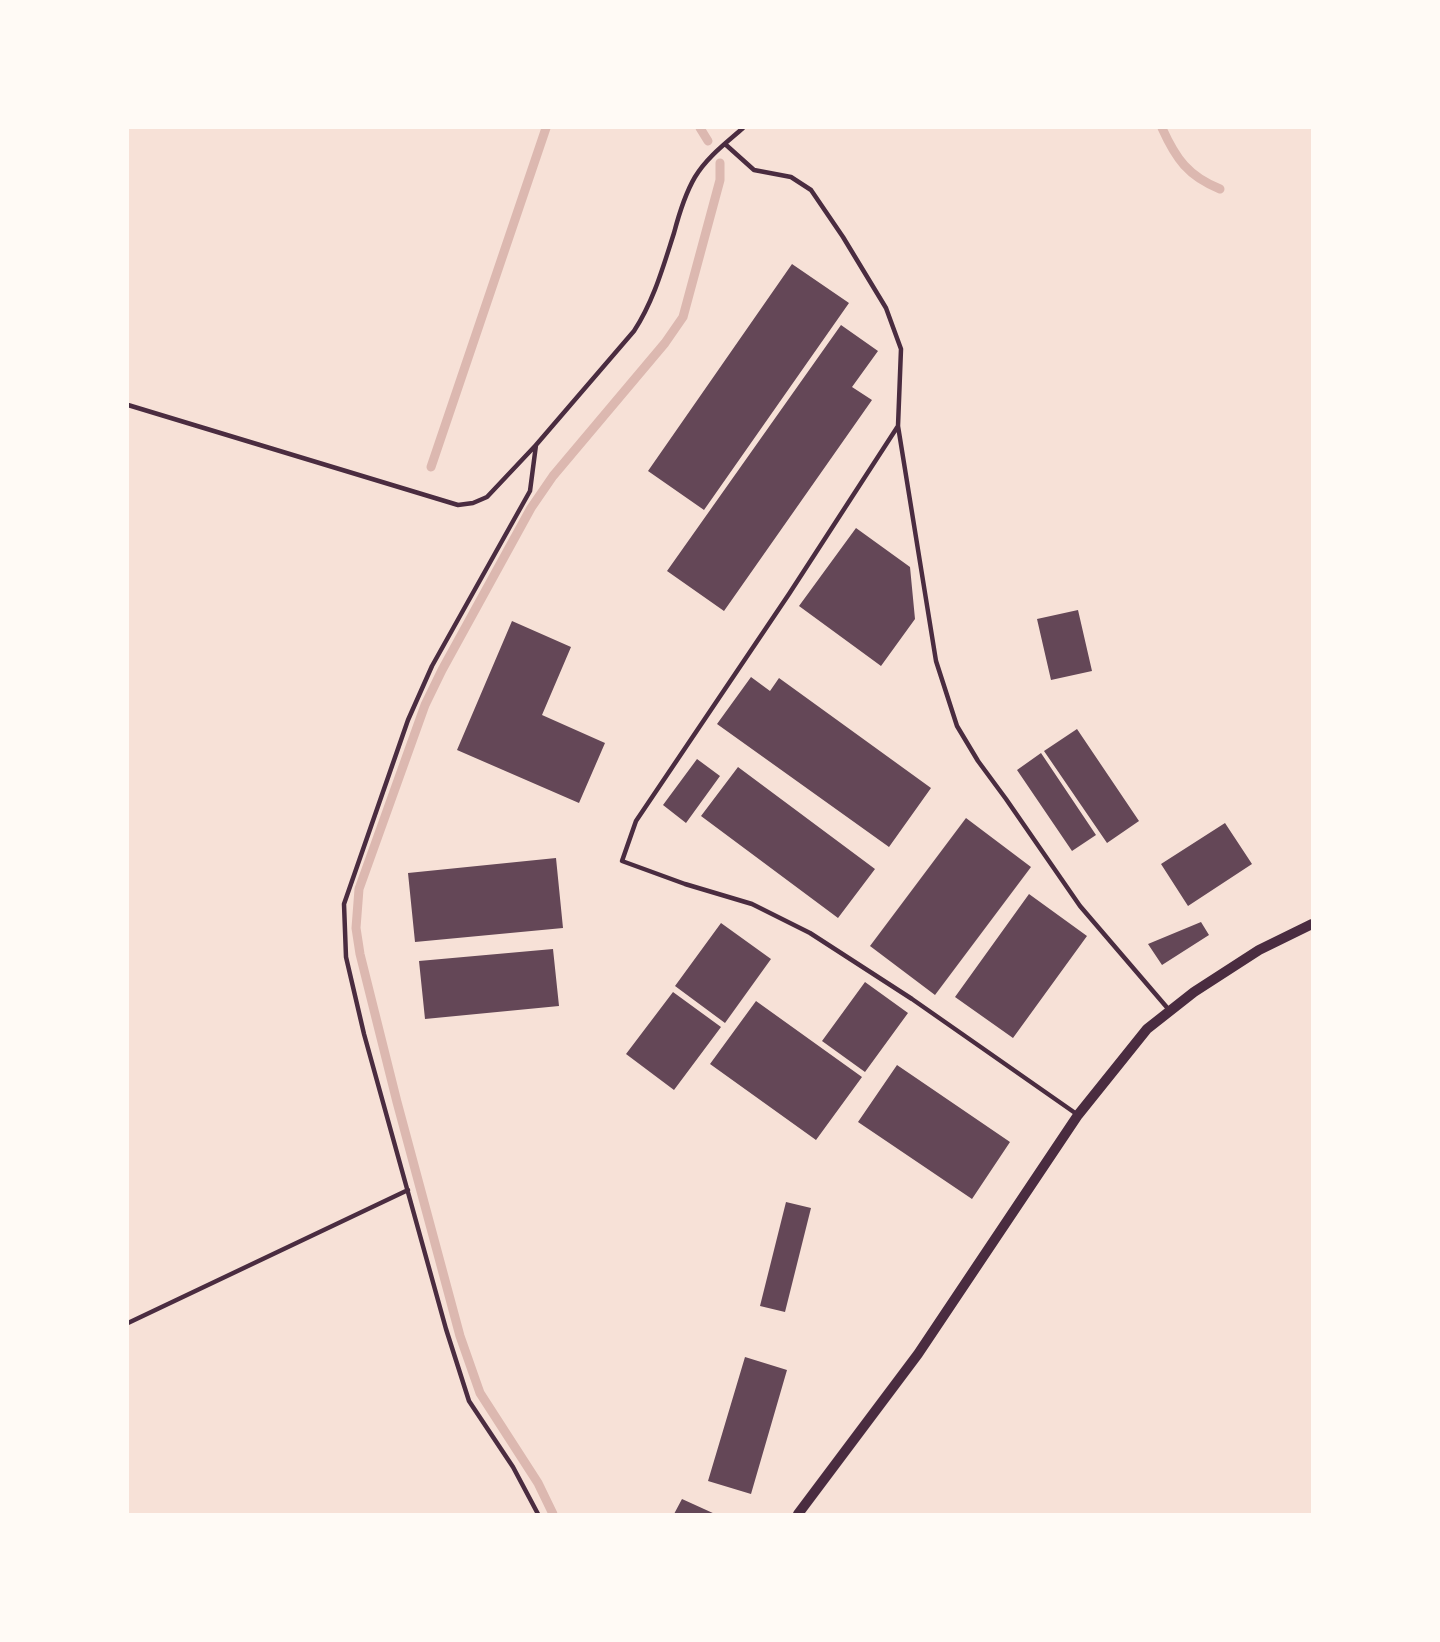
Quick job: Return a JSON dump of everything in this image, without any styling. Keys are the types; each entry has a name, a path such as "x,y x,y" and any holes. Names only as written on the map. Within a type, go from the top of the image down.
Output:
{"street":[{"path":"798,1515 918,1354 1078,1115 1147,1029 1194,992 1259,950 1312,924"}],"lane":[{"path":"128,405 458,505 473,503 487,497 536,445 634,331 646,312 656,289 687,192 706,160 744,128"},
{"path":"725,144 754,170 790,177 811,190 886,308 901,349 898,426 936,661 957,726 978,761 1080,906 1170,1011"},
{"path":"898,426 789,594 636,821 622,861 685,884 752,904 810,933 912,999 1078,1115"},
{"path":"536,445 530,491 432,666 408,720 344,904 346,957 364,1034 446,1329 469,1401 513,1467 538,1515"},
{"path":"128,1323 408,1190"}],"building":[{"path":"792,264 849,303 704,510 648,471"},
{"path":"841,325 878,351 852,387 872,400 724,611 667,571"},
{"path":"856,528 910,567 915,619 881,666 799,606"},
{"path":"1078,610 1092,671 1051,680 1037,619"},
{"path":"512,621 571,647 542,715 605,743 579,803 457,750"},
{"path":"751,677 770,691 779,678 931,788 889,847 717,724"},
{"path":"1077,729 1139,821 1107,843 1044,751"},
{"path":"1041,753 1096,835 1072,851 1017,770"},
{"path":"697,759 720,776 686,823 663,805"},
{"path":"738,767 875,869 838,918 701,816"},
{"path":"966,818 1031,867 935,995 870,946"},
{"path":"1225,823 1252,864 1188,906 1161,864"},
{"path":"556,858 563,928 415,942 408,873"},
{"path":"1029,894 1087,936 1013,1038 955,997"},
{"path":"1201,922 1209,935 1162,965 1148,944"},
{"path":"721,923 771,959 725,1023 675,986"},
{"path":"553,949 559,1006 425,1019 419,961"},
{"path":"865,982 908,1013 865,1072 822,1041"},
{"path":"673,992 721,1027 674,1090 626,1054"},
{"path":"756,1001 862,1077 816,1140 710,1064"},
{"path":"897,1065 1010,1142 972,1199 858,1122"},
{"path":"786,1202 811,1208 785,1312 760,1306"},
{"path":"745,1357 787,1370 751,1494 708,1481"},
{"path":"682,1499 715,1514 674,1514"}],"waterway":[{"path":"431,467 546,128"},
{"path":"700,128 708,141"},
{"path":"1162,128 1172,149 1184,165 1199,178 1220,189"},
{"path":"553,1514 538,1483 480,1393 460,1336 360,954 356,928 359,889 425,705 531,508 553,476 665,343 683,317 720,180 720,163"}]}
